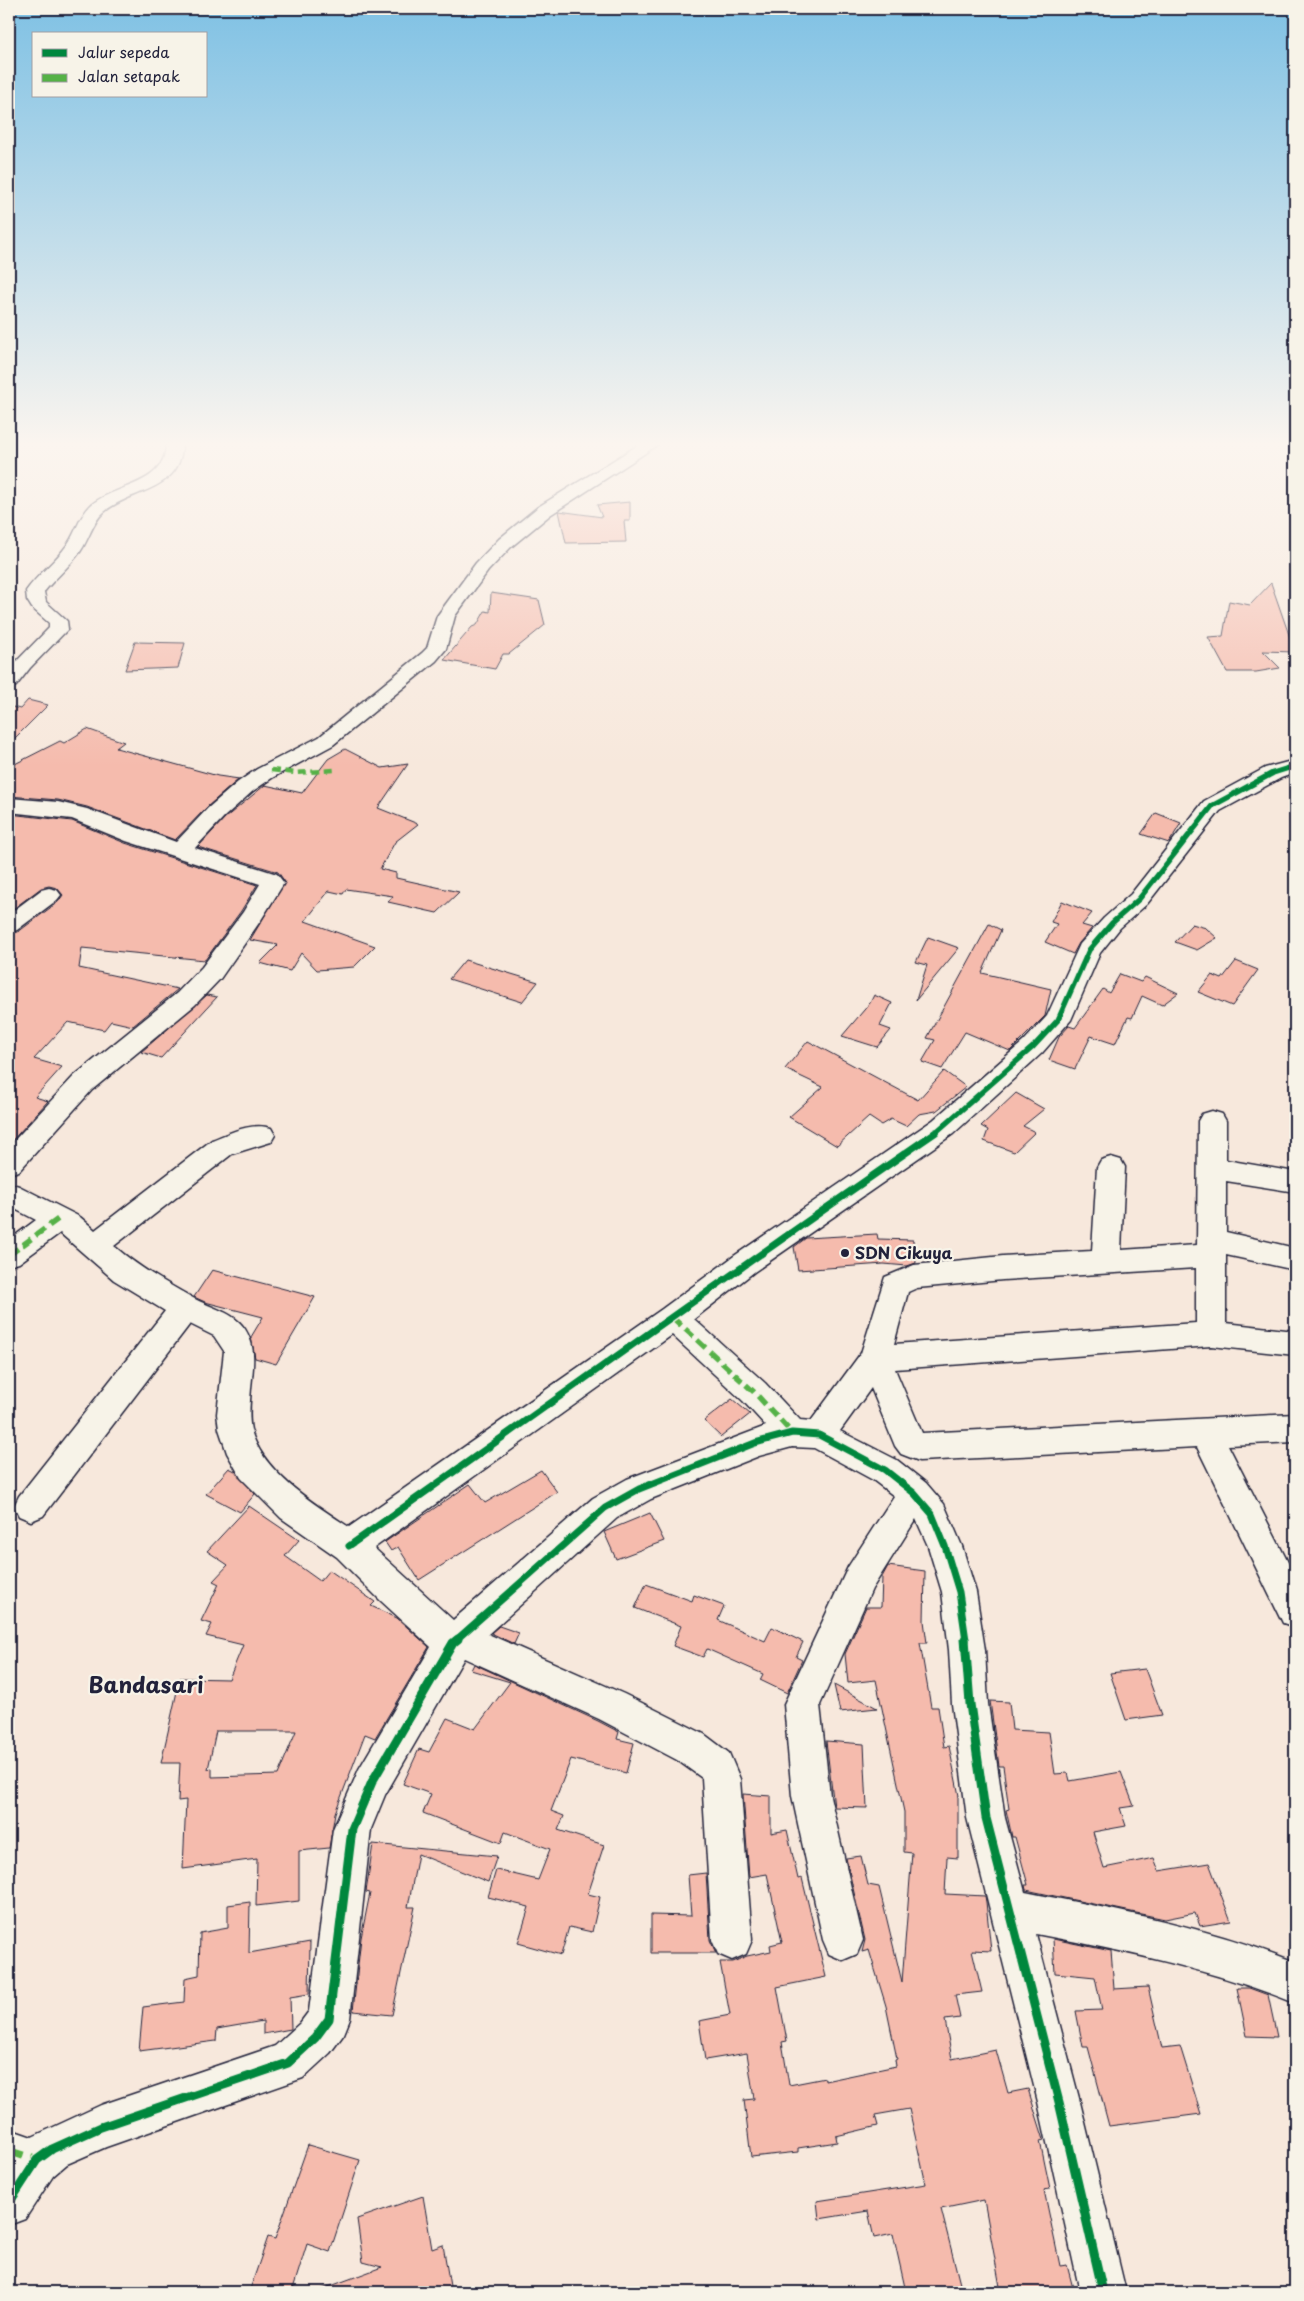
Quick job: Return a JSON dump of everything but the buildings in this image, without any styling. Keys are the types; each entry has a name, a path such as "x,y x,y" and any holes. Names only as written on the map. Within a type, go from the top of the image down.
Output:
{"street":[{"path":"9,682 23,664 58,629 58,621 38,605 34,596 35,591 71,551"},
{"path":"181,850 214,815 245,787 270,770 297,758 355,720 429,657 436,649 446,616 482,566 497,551"},
{"path":"348,1546 673,1318 744,1264 943,1127 1033,1047 1058,1020 1089,950 1112,923 1140,899 1212,806 1273,773 1295,766"},
{"path":"9,804 58,809 79,814 134,836 269,879 272,885 254,915 211,973 186,999 83,1083 9,1164"},
{"path":"9,925 49,895"},
{"path":"1211,1334 1212,1121"},
{"path":"94,1246 222,1147 242,1139 261,1135"},
{"path":"1106,1262 1111,1167"},
{"path":"1212,1168 1295,1182"},
{"path":"9,1193 58,1219 124,1272 185,1308 226,1327 237,1344 239,1351 233,1414 243,1453 248,1461 293,1508 348,1546 393,1590 456,1641 513,1660 633,1716 689,1747 715,1765 720,1772 722,1788 732,1940"},
{"path":"9,1256 58,1219"},
{"path":"9,2202 23,2156 101,2127 288,2063 315,2038 329,2019 352,1829 372,1782 456,1641 605,1508 639,1489 755,1443 805,1434 875,1358 895,1285 902,1280 914,1276 1106,1262 1210,1248 1295,1259"},
{"path":"31,1506 185,1308"},
{"path":"673,1318 754,1392 805,1434 885,1470 924,1502 938,1527 959,1592 967,1650 970,1704 986,1818 1059,2102 1103,2292"},
{"path":"875,1358 1211,1334 1291,1349"},
{"path":"875,1358 906,1436 912,1444 919,1447 1295,1428"},
{"path":"1206,1433 1295,1611"},
{"path":"844,1940 811,1796 802,1704 860,1578 914,1493"},
{"path":"1010,1909 1153,1937 1257,1966 1295,1982"}],"marked path":[{"path":"271,770 296,773 335,770"},
{"path":"9,1255 58,1219"},
{"path":"673,1318 754,1392 792,1433"},
{"path":"9,2151 37,2160"}],"cycle path":[{"path":"349,1546 673,1318 744,1264 943,1127 1033,1047 1058,1020 1089,950 1112,923 1139,899 1212,806 1273,773 1295,766"},
{"path":"9,2203 37,2160 52,2149 101,2127 288,2063 315,2038 329,2019 352,1829 372,1782 453,1643 605,1508 639,1489 755,1443 792,1433 819,1435 885,1470 914,1493 932,1514 945,1546 959,1592 967,1650 970,1704 986,1818 1059,2102 1103,2292"}],"place":[{"name":"SDN Cikuya","path":"845,1253"}],"district":[{"name":"Bandasari","path":"146,1685"}]}
